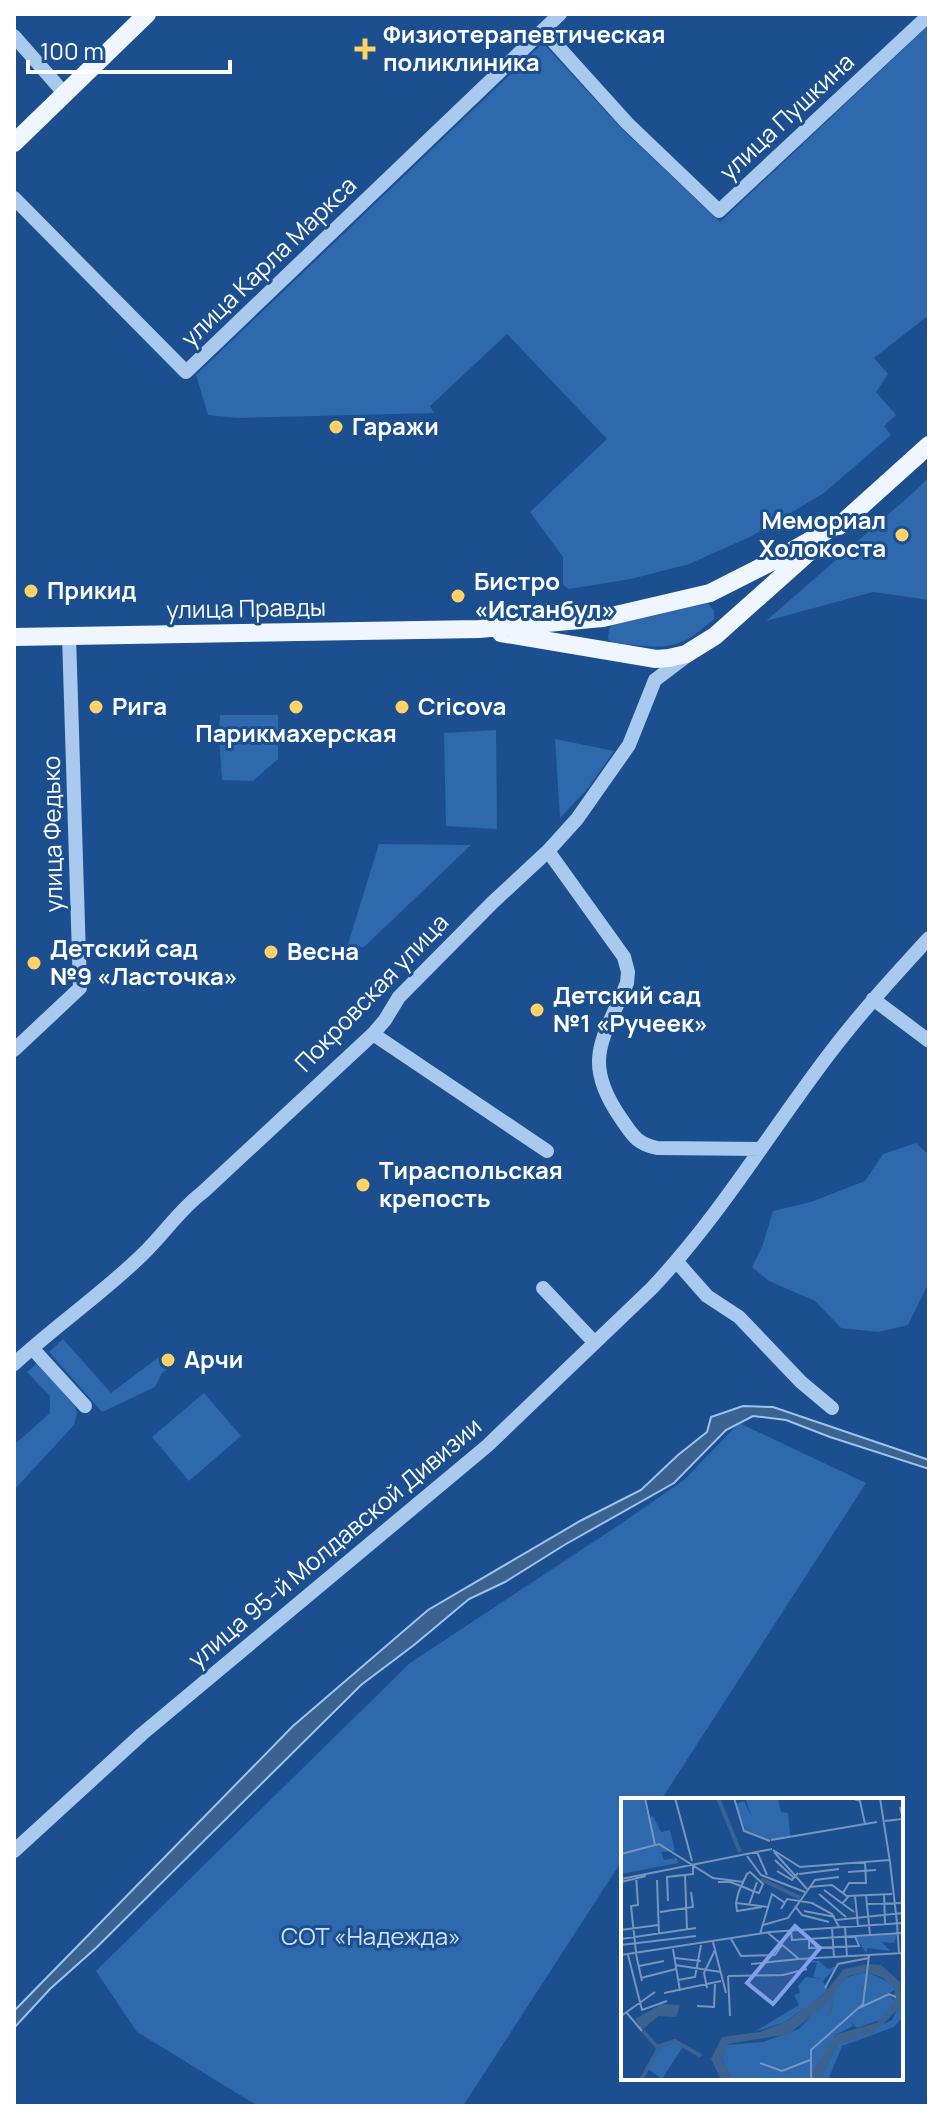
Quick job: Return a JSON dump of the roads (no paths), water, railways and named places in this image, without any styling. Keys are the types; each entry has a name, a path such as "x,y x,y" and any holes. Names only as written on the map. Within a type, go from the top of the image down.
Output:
{"main road":[{"path":"14,143 147,14"},
{"path":"700,646 728,625 929,445"},
{"path":"728,625 724,604 710,593 846,520"},
{"name":"улица Правды","path":"14,637 479,629 603,618 710,593"},
{"path":"602,651 594,639 595,629 603,618"},
{"name":"улица Правды","path":"479,629 642,658 669,658 686,654 700,646"}],"street":[{"name":"улица Карла Маркса","path":"14,198 186,372 560,14"},
{"name":"улица Пушкина","path":"543,30 627,123 719,211 929,15"},
{"path":"14,36 64,93"},
{"name":"улица Федько","path":"14,1050 80,988 69,636"},
{"path":"642,658 655,680 700,646"},
{"name":"Покровская улица","path":"14,1364 145,1253 186,1205 373,1034 399,997 548,851 592,801 629,745 655,680"},
{"path":"548,851 624,957 627,983 597,1061 600,1080 611,1103 636,1139 657,1148 761,1149"},
{"name":"улица 95-й Молдавской Дивизии","path":"14,1851 142,1734 487,1446 652,1288 677,1262 832,1050 929,938"},
{"path":"873,999 929,1041"},
{"path":"373,1034 547,1151"},
{"path":"677,1262 707,1296 739,1317 801,1382 832,1408"},
{"path":"543,1288 594,1342"},
{"path":"32,1348 85,1406"}],"place":[{"name":"Физиотерапевтическая поликлиника","path":"365,49"},
{"name":"Гаражи","path":"336,427"},
{"name":"Мемориал Холокоста","path":"902,535"},
{"name":"Прикид","path":"31,591"},
{"name":"Бистро «Истанбул»","path":"458,596"},
{"name":"Рига","path":"96,707"},
{"name":"Парикмахерская","path":"296,707"},
{"name":"Cricova","path":"402,707"},
{"name":"Весна","path":"271,952"},
{"name":"Детский сад №9 «Ласточка»","path":"34,963"},
{"name":"Детский сад №1 «Ручеек»","path":"537,1010"},
{"name":"Тираспольская крепость","path":"363,1185"},
{"name":"Арчи","path":"168,1360"}],"park label":[{"name":"СОТ «Надежда»","path":"371,1937"}]}
